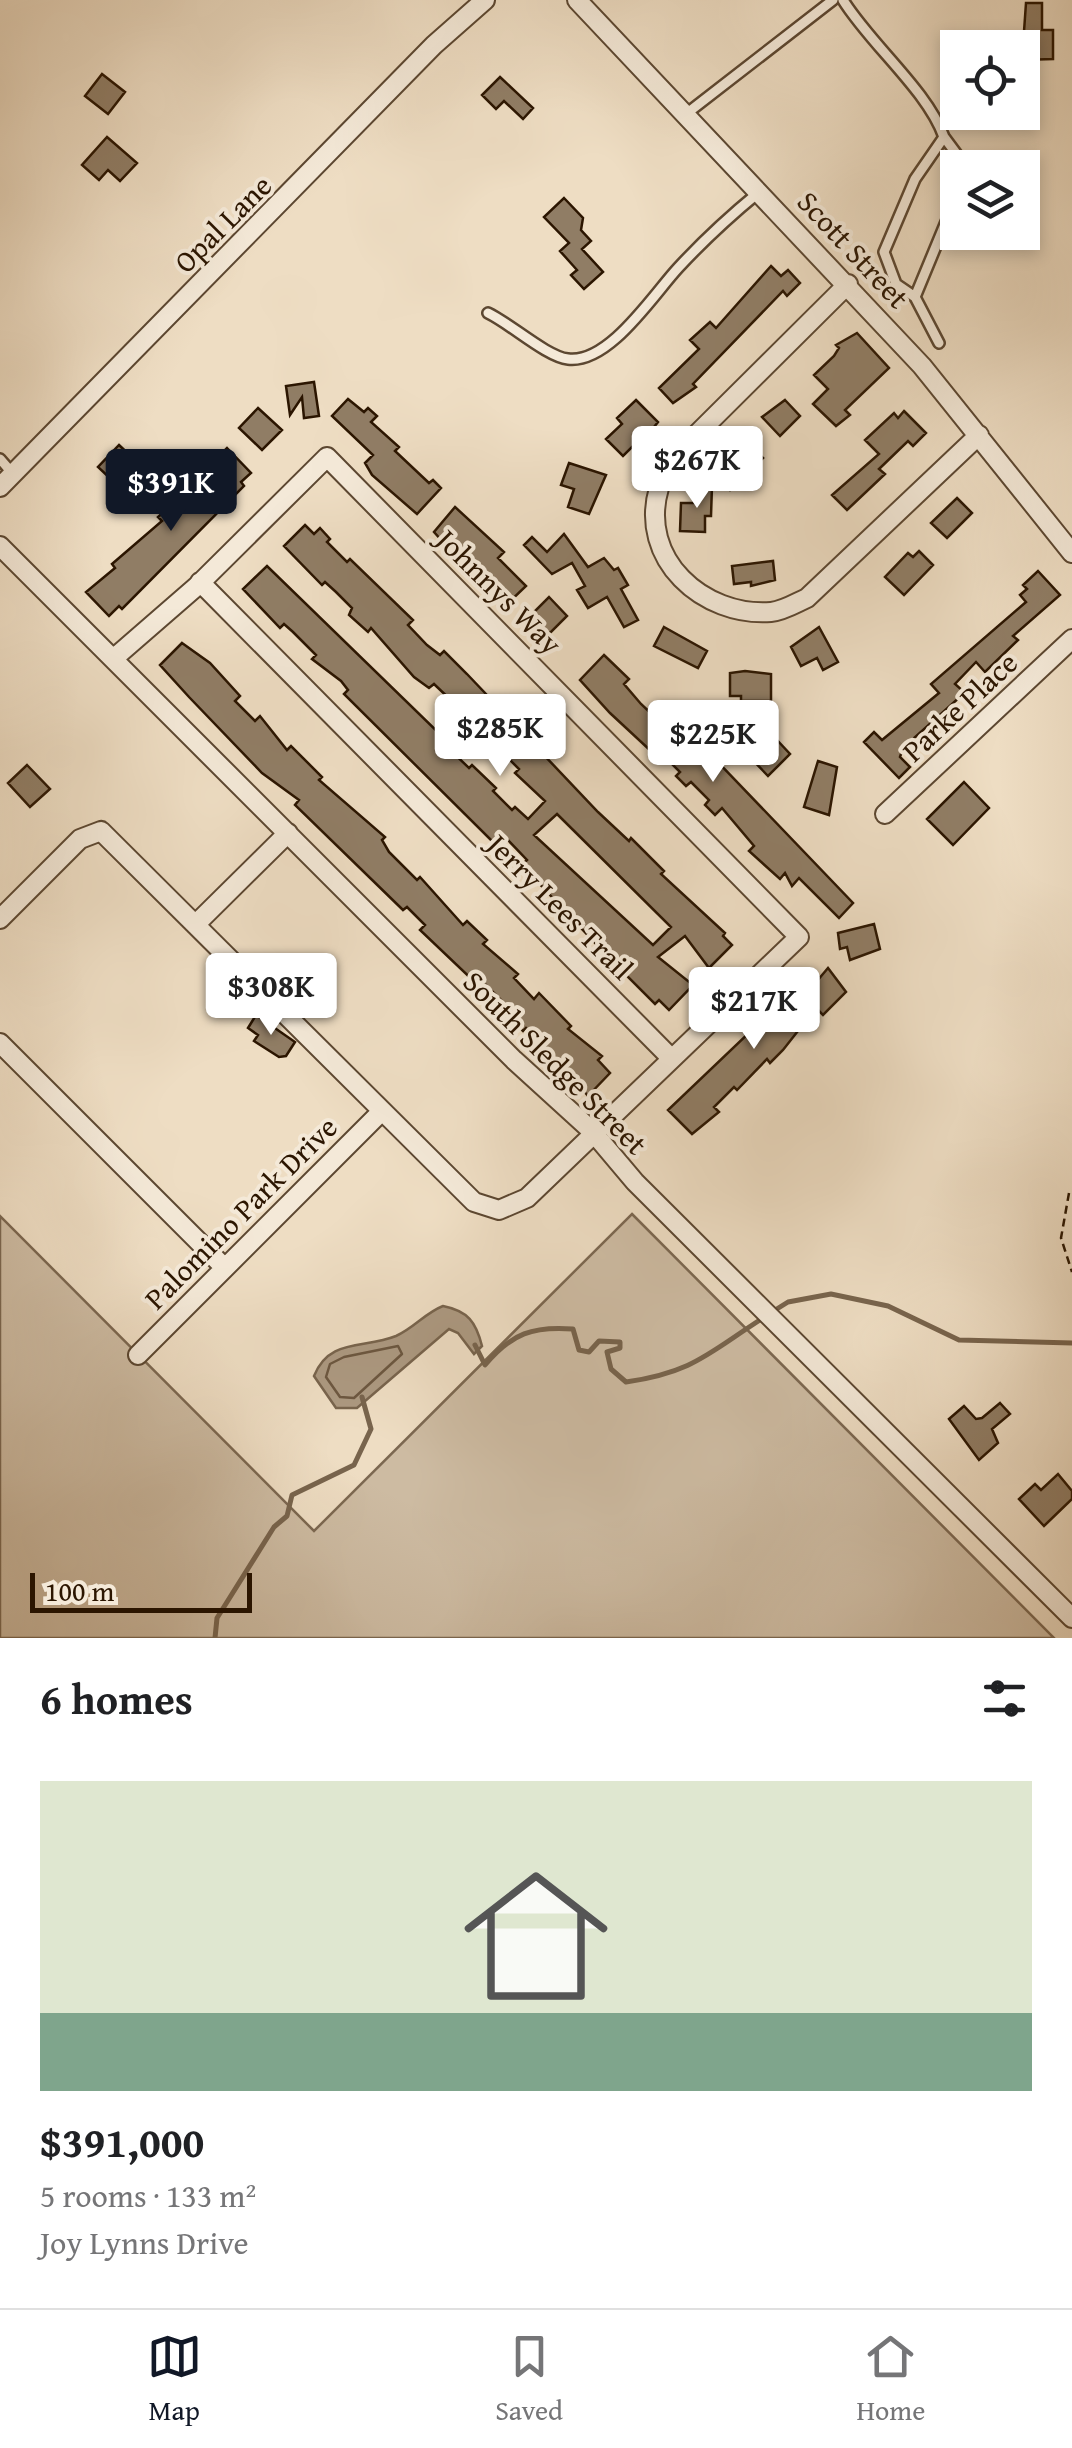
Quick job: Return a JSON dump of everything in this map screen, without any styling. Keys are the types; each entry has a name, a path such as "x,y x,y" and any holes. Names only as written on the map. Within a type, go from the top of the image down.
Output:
{"street":[{"name":"Opal Lane","path":"6,480 434,45 485,0"},
{"name":"Scott Street","path":"577,0 848,284 979,436 1072,553"},
{"path":"848,284 678,453 659,487 656,528 670,566 682,583 714,605 771,612 808,598 979,436"},
{"name":"Johnnys Way","path":"200,582 327,457 799,937 670,1057"},
{"name":"South Sledge Street","path":"0,546 514,1060 592,1132 635,1182 1072,1618"},
{"path":"113,659 200,582"},
{"name":"Jerry Lees Trail","path":"200,582 670,1057"},
{"name":"Parke Place","path":"885,814 1072,639"},
{"path":"0,919 80,838 97,831 106,834 474,1202 490,1210 516,1206 670,1057"},
{"path":"196,924 288,833"},
{"path":"0,1043 225,1268"},
{"name":"Palomino Park Drive","path":"138,1355 382,1111"}],"lane":[{"path":"686,114 833,0"},
{"path":"843,0 862,32 911,84 954,150"},
{"path":"939,342 915,298 896,284 884,252 916,179 944,137"},
{"path":"488,313 533,338 552,356 576,360 590,355 618,336 679,266 760,191"},
{"path":"915,298 940,237"},
{"path":"0,459 6,480"}],"path":[{"path":"1069,1193 1061,1238 1072,1272"}],"shaded area":[{"path":"632,1214 1054,1638 0,1638 0,1216 314,1531"}],"water":[{"path":"443,1306 459,1311 474,1324 482,1346 474,1354 458,1333 449,1329 357,1408 336,1408 314,1376 328,1356 396,1336"}],"building":[{"path":"1026,3 1042,3 1042,30 1053,30 1053,59 1040,59 1040,30 1024,30"},
{"path":"102,74 125,92 108,114 85,96"},
{"path":"500,77 533,108 523,119 504,101 496,109 482,95"},
{"path":"107,137 137,163 120,181 108,170 99,180 82,165"},
{"path":"564,198 583,218 581,230 591,241 582,249 603,272 584,289 571,275 577,270 560,251 569,243 544,217"},
{"path":"771,266 781,276 788,270 800,283 787,296 783,291 693,384 696,387 673,403 659,388 699,349 690,340 710,322 716,328"},
{"path":"857,333 889,368 845,410 850,415 836,426 813,404 828,389 814,375 834,356 839,348 836,345"},
{"path":"314,382 319,416 304,418 302,397 290,415 286,386"},
{"path":"348,399 364,412 368,408 377,416 371,422 399,447 395,451 429,483 433,480 441,488 417,514 372,475 365,463 373,455 332,416"},
{"path":"636,400 658,422 638,447 635,444 623,456 606,439 622,424 617,418"},
{"path":"785,400 800,416 780,436 762,417"},
{"path":"258,408 282,430 262,450 239,428"},
{"path":"904,411 926,433 913,446 908,441 879,469 885,474 847,510 832,495 879,454 865,440 894,413 898,418"},
{"path":"730,444 740,456 751,446 763,458 730,490 707,466"},
{"path":"119,445 136,461 115,483 98,467"},
{"path":"227,448 251,473 241,482 244,486 122,609 119,606 109,616 86,592 162,521 158,517 213,468 210,465"},
{"path":"569,463 606,475 589,514 568,507 574,489 561,485"},
{"path":"698,486 712,486 711,516 705,516 705,532 680,531 681,503 694,503"},
{"path":"957,498 972,513 947,538 931,523"},
{"path":"455,507 504,552 498,558 526,586 503,608 487,586 491,582 474,564 468,570 434,532"},
{"path":"305,525 314,534 320,528 330,539 327,542 347,562 350,559 413,620 408,625 427,645 440,655 444,651 598,812 629,841 631,838 664,871 661,874 725,933 723,936 732,945 709,968 685,936 658,957 693,985 669,1010 659,1000 655,1004 614,963 618,958 600,940 596,944 532,876 519,868 527,860 505,837 496,845 344,694 348,690 341,681 312,659 316,655 284,624 280,628 243,589 267,566 444,738 441,741 496,788 493,791 512,810 515,807 528,819 545,801 515,773 519,769 499,749 492,756 453,709 457,706 434,684 429,688 414,677 371,628 368,632 349,615 352,608 325,582 322,585 284,546","holes":["557,814 671,927 653,945 534,835"]},
{"path":"564,534 588,567 604,558 614,570 618,568 628,585 621,589 638,620 624,627 607,597 588,608 577,590 585,586 572,563 552,574 524,545 532,537 547,552"},
{"path":"919,551 933,565 904,595 885,577 908,553 913,557"},
{"path":"773,561 775,580 751,586 751,582 734,584 732,566"},
{"path":"1038,571 1060,595 1013,636 1018,640 985,672 976,662 955,684 963,691 961,696 903,748 900,757 910,767 899,778 864,742 874,732 882,740 939,693 931,684 1026,602 1020,595 1027,589 1023,585"},
{"path":"549,597 567,616 545,638 527,619"},
{"path":"664,627 707,651 698,668 654,646"},
{"path":"819,627 838,662 823,670 817,658 801,666 791,647"},
{"path":"182,643 210,663 240,696 235,701 255,721 260,716 287,750 291,746 322,777 319,780 385,837 382,840 389,852 417,880 420,877 463,925 467,921 487,940 483,944 518,974 514,978 534,999 539,993 571,1026 568,1029 602,1056 598,1060 610,1073 588,1096 557,1060 554,1063 545,1054 549,1050 503,1012 508,1007 486,985 482,989 420,930 425,925 407,907 403,910 295,805 299,800 262,773 160,665"},
{"path":"604,655 629,679 624,684 641,704 661,723 667,717 684,735 691,734 853,903 839,918 799,878 792,886 785,873 780,879 749,851 754,846 722,808 715,815 705,805 709,800 691,782 686,786 676,776 680,772 657,749 653,753 580,680"},
{"path":"730,673 771,674 771,701 741,701 741,696 730,696"},
{"path":"777,740 790,754 768,776 748,755 759,744 766,751"},
{"path":"818,761 837,767 829,815 804,807"},
{"path":"27,765 50,789 30,807 8,783"},
{"path":"964,782 989,808 953,845 927,819"},
{"path":"874,924 880,949 850,960 847,947 840,949 838,933"},
{"path":"828,968 846,992 823,1015 816,1008 783,1050 770,1063 767,1059 737,1090 734,1087 714,1107 719,1112 692,1134 668,1110 776,1007 773,1005 784,994 796,1006"},
{"path":"256,1015 295,1042 286,1056 279,1057 254,1041 258,1035 248,1028"},
{"path":"1000,1403 1010,1414 992,1429 998,1443 979,1460 949,1419 964,1406 976,1419 982,1418"},
{"path":"1058,1474 1072,1491 1072,1499 1044,1526 1019,1499 1035,1484 1041,1490"}],"waterway":[{"path":"772,1312 788,1302 831,1294 888,1306 959,1340 1072,1343"},
{"path":"475,1345 485,1365 505,1345 524,1334 573,1329 579,1350 589,1352 599,1341 620,1342 620,1348 607,1352 611,1369 626,1382 685,1367 763,1318"},
{"path":"215,1638 217,1618 274,1527 287,1516 292,1495 354,1465 371,1429 362,1397"}]}
